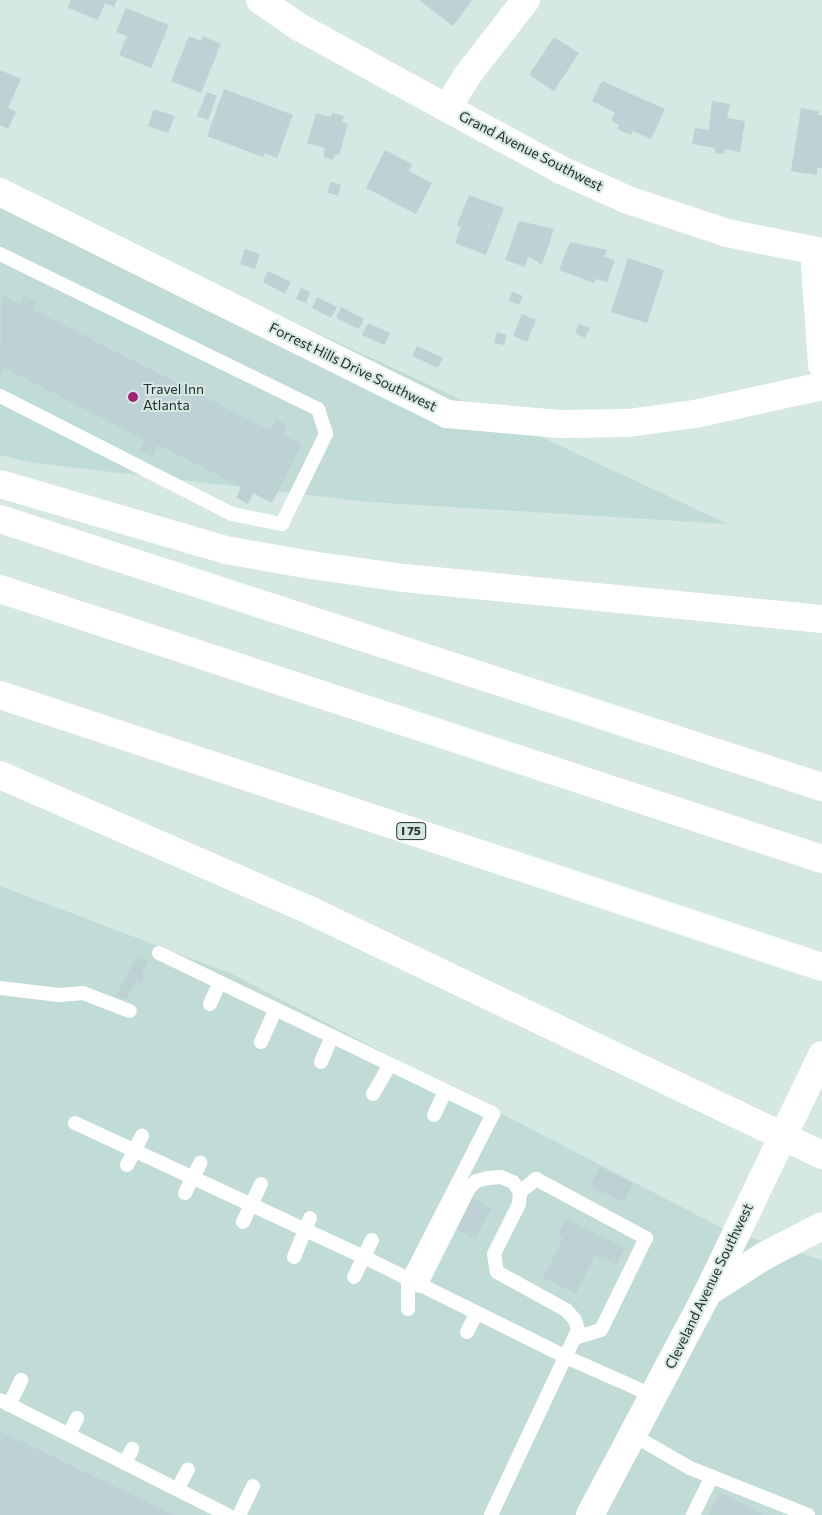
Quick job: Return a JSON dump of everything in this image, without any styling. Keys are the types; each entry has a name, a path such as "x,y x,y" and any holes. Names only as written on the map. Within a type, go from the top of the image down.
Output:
{"main road":[{"name":"Grand Avenue Southwest","path":"260,0 299,27 561,170 628,200 726,233 818,252"},
{"path":"447,108 466,77 526,0"},
{"name":"Forrest Hills Drive Southwest","path":"0,192 447,414 560,424 628,422 695,414 822,386"},
{"path":"818,252 822,365"},
{"path":"0,484 225,550 311,566 404,578 822,619"},
{"path":"0,519 822,787"},
{"path":"0,589 822,859"},
{"name":"I 75","path":"0,695 822,967"},
{"path":"0,776 307,909 822,1155"},
{"name":"Cleveland Avenue Southwest","path":"590,1515 708,1292 822,1055"},
{"path":"708,1292 764,1256 822,1226"}],"lane":[{"path":"0,254 318,410 326,434 282,524 232,514 0,396"},
{"path":"159,953 493,1114 414,1283 408,1310"},
{"path":"210,1004 220,982"},
{"path":"0,988 59,996 83,993 130,1011"},
{"path":"260,1042 276,1009"},
{"path":"321,1062 332,1036"},
{"path":"373,1094 390,1064"},
{"path":"434,1114 445,1091"},
{"path":"75,1123 251,1205 308,1224 364,1257 414,1283 477,1312 566,1357 654,1396"},
{"path":"127,1165 142,1136"},
{"path":"185,1193 200,1163"},
{"path":"414,1283 469,1188 476,1181 501,1177 513,1182 520,1192 519,1204 494,1254 497,1272 566,1310 576,1325 575,1338 491,1515"},
{"path":"520,1192 536,1179 646,1238 601,1330 575,1338"},
{"path":"243,1222 261,1184"},
{"path":"294,1257 308,1224"},
{"path":"354,1277 372,1240"},
{"path":"466,1332 477,1312"},
{"path":"20,1380 4,1402 178,1488 228,1515"},
{"path":"69,1434 77,1418"},
{"path":"633,1435 690,1468 790,1511 808,1515"},
{"path":"125,1463 132,1449"},
{"path":"178,1488 188,1469"},
{"path":"712,1476 696,1509 712,1509"},
{"path":"239,1515 253,1486"}],"shaded area":[{"path":"0,185 728,524 369,502 34,463 0,455"},
{"path":"0,886 232,974 724,1229 822,1260 822,1515 0,1515"}],"building":[{"path":"71,0 117,0 114,7 105,3 98,20 68,8"},
{"path":"419,0 472,0 453,26"},
{"path":"126,8 169,25 151,68 119,55 127,36 116,32"},
{"path":"189,36 201,41 203,36 221,44 201,93 171,81"},
{"path":"554,37 579,53 554,91 529,75"},
{"path":"0,70 21,79 8,108 16,112 8,129 0,125"},
{"path":"602,81 665,109 651,139 633,131 631,135 617,129 619,125 611,120 615,113 592,101"},
{"path":"224,89 293,115 277,158 265,153 263,157 207,136"},
{"path":"207,92 217,96 208,120 197,116"},
{"path":"712,101 730,104 727,118 745,121 740,152 725,149 724,154 715,153 715,148 692,144 695,128 709,130"},
{"path":"801,108 819,111 818,115 822,115 822,168 817,168 817,175 791,171"},
{"path":"154,109 175,116 168,133 148,126"},
{"path":"316,113 331,117 332,113 344,116 342,122 348,124 339,155 335,154 333,160 323,157 325,148 307,143"},
{"path":"385,150 412,164 409,171 432,183 416,214 366,188"},
{"path":"331,182 341,185 338,196 327,192"},
{"path":"469,195 504,208 486,255 455,243 461,227 457,225"},
{"path":"519,221 554,229 542,265 528,256 525,267 505,260"},
{"path":"570,242 607,250 604,257 615,260 607,282 596,279 594,283 559,270"},
{"path":"245,249 260,254 255,269 240,264"},
{"path":"628,258 664,270 647,323 611,312"},
{"path":"268,271 291,282 285,294 263,282"},
{"path":"301,288 310,292 306,303 296,299"},
{"path":"512,292 523,296 519,305 509,301"},
{"name":"Travel Inn Atlanta","path":"2,295 20,304 25,295 36,301 32,309 270,430 276,419 287,425 283,435 302,444 272,503 253,493 248,504 236,498 241,487 158,445 152,457 140,451 145,440 4,368 0,375"},
{"path":"317,297 337,307 331,318 312,308"},
{"path":"341,307 364,319 359,329 336,318"},
{"path":"522,314 536,320 527,342 513,336"},
{"path":"368,323 390,333 384,345 362,335"},
{"path":"579,324 590,328 585,338 575,333"},
{"path":"497,332 507,335 504,345 494,343"},
{"path":"417,346 443,358 438,368 412,356"},
{"path":"138,955 148,961 141,974 145,976 141,983 137,981 126,1000 116,995"},
{"path":"600,1167 633,1183 624,1202 590,1186"},
{"path":"471,1197 492,1208 475,1239 454,1228"},
{"path":"566,1219 625,1248 616,1265 595,1255 576,1294 543,1278 563,1238 558,1235"},
{"path":"0,1431 174,1515 0,1515"},
{"path":"720,1492 764,1515 709,1515"}],"place":[{"name":"Travel Inn Atlanta","path":"133,397"}]}
